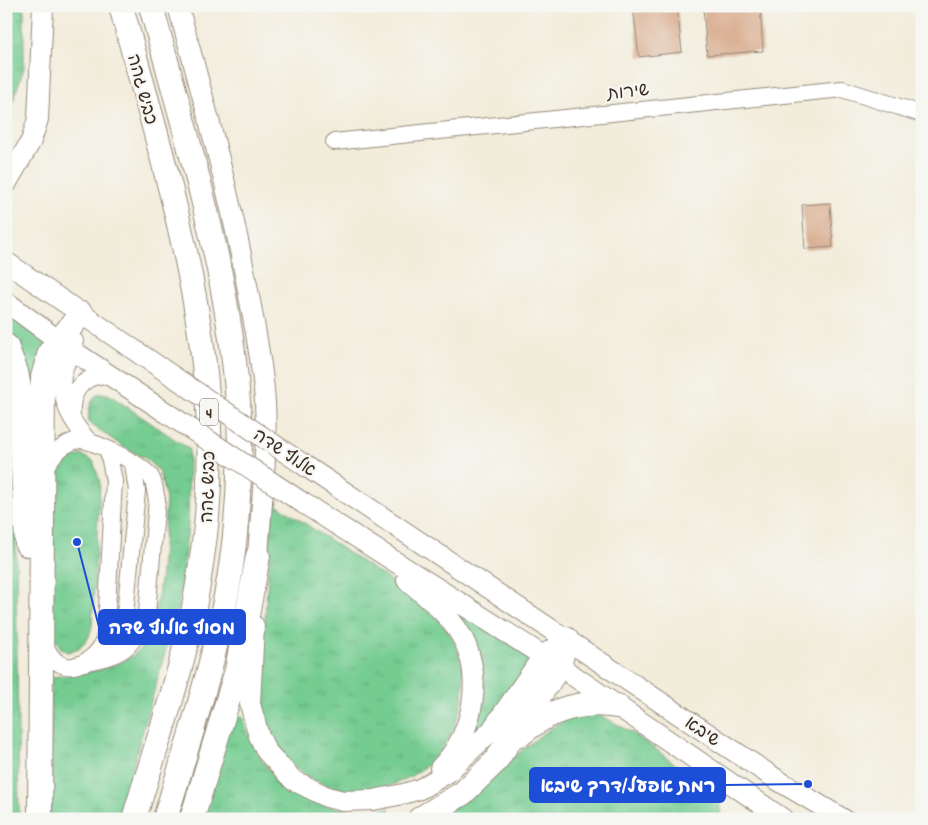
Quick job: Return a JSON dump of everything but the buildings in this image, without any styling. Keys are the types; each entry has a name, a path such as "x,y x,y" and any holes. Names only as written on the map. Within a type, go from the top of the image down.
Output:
{"highway":[{"name":"כביש גהה","path":"121,6 170,192 188,269 209,405 205,533 190,626 134,819"},
{"name":"כביש גהה","path":"152,6 199,185 217,263 230,337 238,403 235,536 220,632 165,819"},
{"path":"40,819 43,377 50,352 66,346 81,314"},
{"path":"6,346 16,372 20,406 40,819"},
{"path":"192,819 237,670 258,556"},
{"path":"507,747 551,661 566,639"},
{"path":"420,819 463,792 529,727 560,710 583,704 617,706"}],"main road":[{"path":"6,184 31,141 38,119 43,6"},
{"path":"178,6 225,179 256,333 265,402 263,497 250,704 255,726 267,752 293,780 327,798 343,801 365,800 404,794 436,781 478,745 551,661"},
{"name":"אלוף שדה","path":"6,262 307,467 566,639"},
{"name":"אלוף שדה","path":"6,302 66,346 303,503 551,661"},
{"path":"361,539 450,620 464,641 473,669 474,686 469,714 455,749 435,773 404,794"},
{"name":"שיבא","path":"566,639 779,781 843,819"},
{"name":"שיבא","path":"551,661 783,819"}],"street":[{"name":"שירות","path":"334,142 842,89 922,114"},
{"path":"66,346 62,386 63,399 72,421 90,442"},
{"path":"72,421 71,408 76,388 92,377 112,376"},
{"path":"41,636 52,657 60,664 76,664 110,656 124,625 137,491 133,464 108,450 80,440 60,448 42,473"},
{"path":"76,664 87,661 96,654 103,642 106,628 114,481 108,450"}],"green space":[{"path":"6,6 24,6 24,68 6,122"},
{"path":"6,311 49,341 36,410 6,338"},
{"path":"98,394 108,394 189,449 188,526 179,603 118,819 50,819 51,677 106,668 135,654 144,642 151,626 160,582 166,499 159,471 145,458 125,448 89,423 90,407"},
{"path":"6,417 15,478 19,819 6,819"},
{"path":"82,455 93,461 100,482 92,626 84,644 77,649 67,652 61,648 51,633 53,476 66,461"},
{"path":"273,502 421,602 437,617 455,643 461,662 464,682 462,702 446,742 420,770 388,786 354,790 320,783 290,764 269,733 260,691"},
{"path":"458,609 536,660 462,755 478,713 455,615"},
{"path":"232,712 243,717 252,742 264,763 279,780 297,793 317,803 339,808 363,810 389,808 390,818 200,819"},
{"path":"590,712 607,719 640,738 719,798 721,819 435,819 545,732 575,714"}],"place":[{"name":"מסוף אלוף שדה","path":"77,542"},
{"name":"רמת אפעל/דרך שיבא","path":"808,784"}]}
